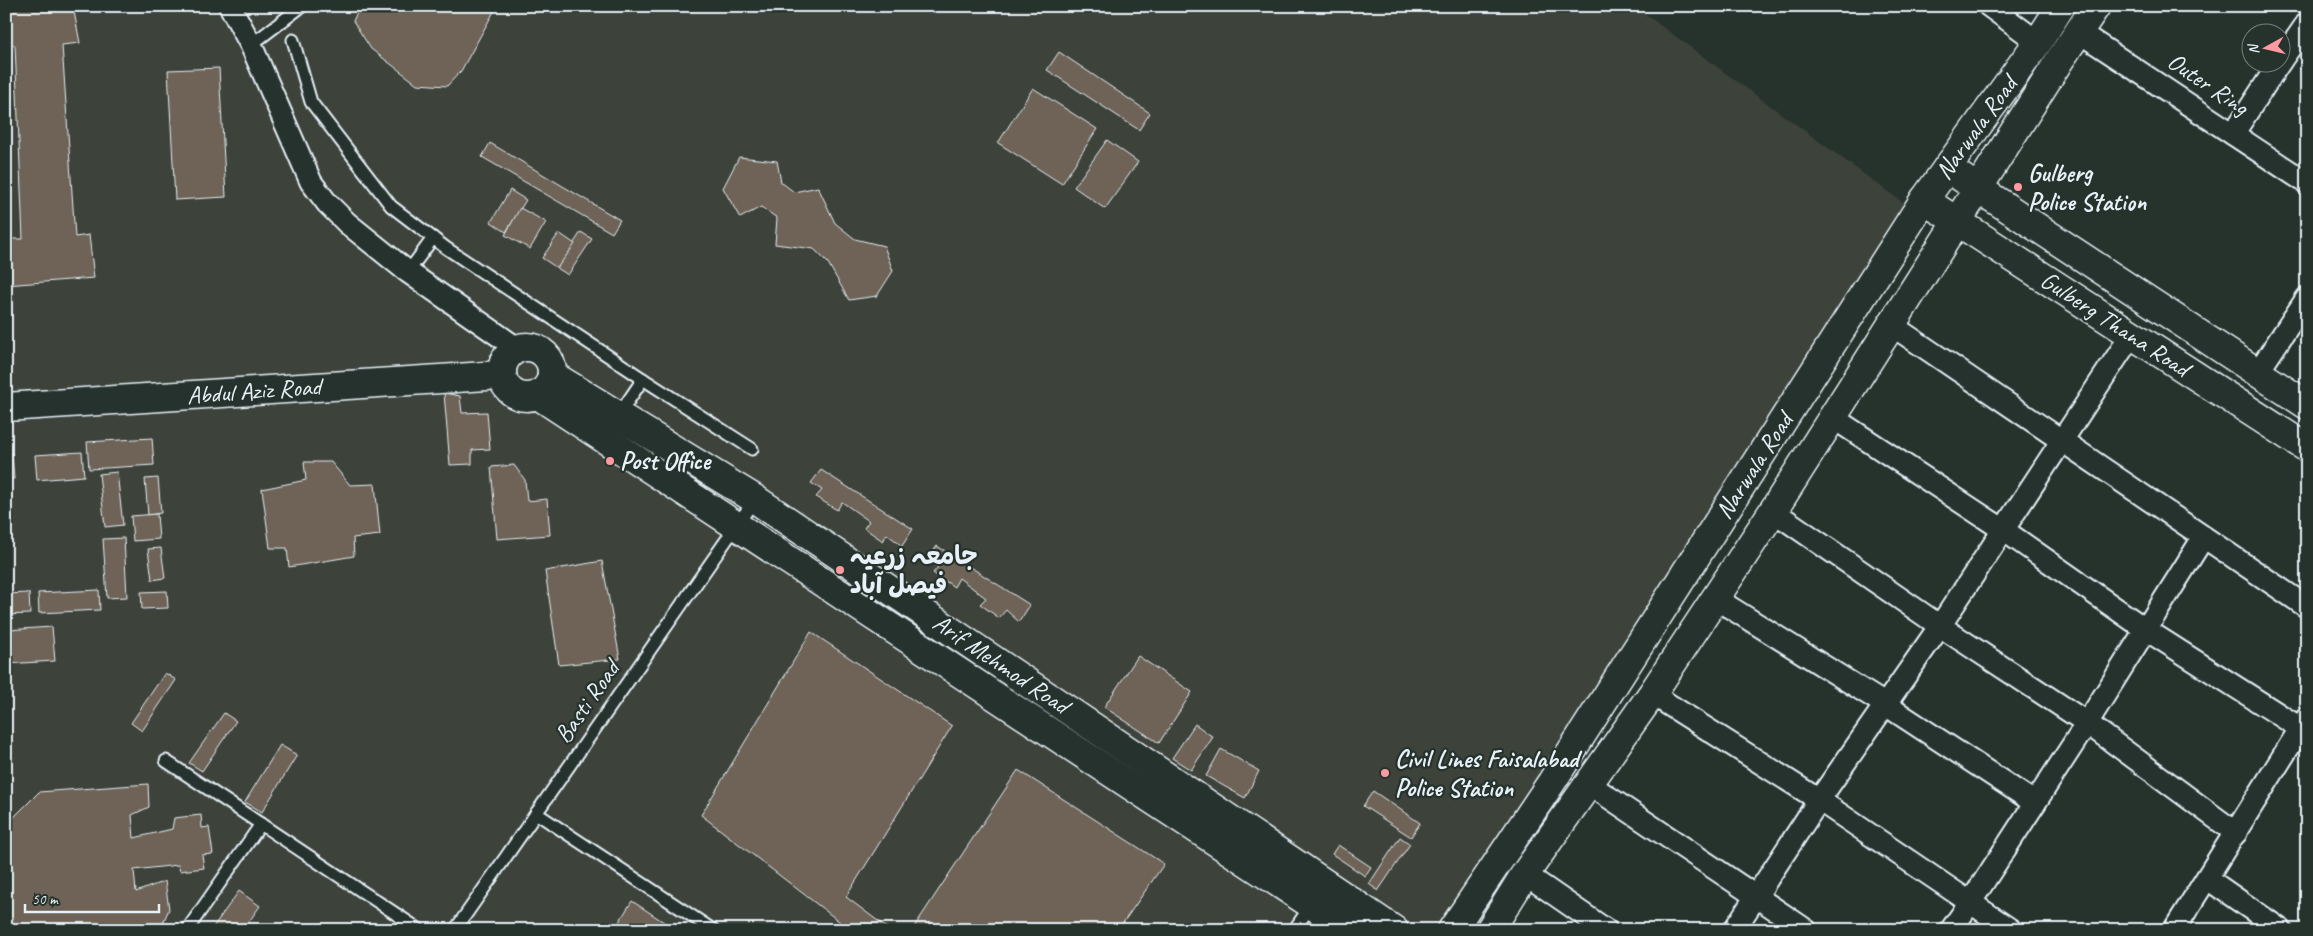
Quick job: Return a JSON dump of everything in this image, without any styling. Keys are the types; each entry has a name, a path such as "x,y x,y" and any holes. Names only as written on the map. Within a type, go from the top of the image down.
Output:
{"main road":[{"name":"Narwala Road","path":"1452,930 1551,783 1924,200 2038,42 2061,6"},
{"name":"Narwala Road","path":"1490,930 1525,874 1652,694 1716,598 1890,324 2096,6"},
{"name":"Gulberg Thana Road","path":"1947,168 2307,405"},
{"name":"Gulberg Thana Road","path":"1924,200 2307,448"},
{"path":"526,347 542,352 548,359 545,385 522,397 515,394 504,383 502,375 505,360 518,349 526,347"},
{"name":"Abdul Aziz Road","path":"6,407 502,375"},
{"path":"545,385 737,525 976,683 1229,834 1312,904 1350,930"},
{"name":"Arif Mehmod Road","path":"545,385 618,416 755,499 993,659 1229,834 1394,930"},
{"path":"796,564 813,538"},
{"path":"976,683 993,659"}],"street":[{"path":"230,6 251,45 311,182 347,223 408,272 518,349"},
{"path":"1989,6 2038,42"},
{"path":"2290,48 2307,23"},
{"name":"Outer Ring","path":"2079,32 2307,183"},
{"path":"2233,134 2273,72"},
{"path":"2258,372 2307,298"},
{"path":"1890,324 2307,607"},
{"path":"1734,930 1820,800 1940,626 2132,334"},
{"path":"1832,417 2002,529 2144,629 2304,723 2208,879 2174,930"},
{"path":"1773,511 1940,626 2087,723 2236,833"},
{"path":"1950,930 2035,804 2203,538"},
{"path":"1716,598 1886,705 2035,804"},
{"path":"1652,694 1820,800 2012,930"},
{"path":"1589,784 1806,930"},
{"path":"1525,874 1606,930"},
{"path":"2208,879 2281,930"}],"lane":[{"path":"251,45 302,6"},
{"path":"292,40 312,102 391,206 433,238 643,379 752,449"},
{"path":"408,272 433,238"},
{"path":"618,416 643,379"},
{"name":"Basti Road","path":"455,930 755,499"},
{"path":"166,761 420,930"},
{"path":"536,814 713,930"},
{"path":"187,930 261,824"},
{"path":"1294,930 1312,904"}],"shaded area":[{"name":"جامعہ زرعیہ فیصل آباد","path":"6,6 1634,6 1913,210 1435,930 6,930"}],"building":[{"path":"6,6 73,6 80,43 62,45 75,237 89,235 94,278 6,285 6,239 23,239 15,45 6,45"},
{"path":"360,6 497,6 461,71 447,86 417,84 371,49 353,21"},
{"path":"1059,52 1150,113 1139,130 1047,70"},
{"path":"219,68 226,197 175,200 168,70"},
{"path":"1033,88 1097,129 1062,184 998,143"},
{"path":"1107,140 1138,162 1105,209 1074,187"},
{"path":"490,143 620,220 612,233 482,157"},
{"path":"739,157 777,161 781,182 794,192 818,187 835,223 855,239 884,246 893,271 877,296 849,300 828,263 814,249 775,244 777,218 761,207 740,218 723,188"},
{"path":"510,190 526,200 506,232 491,222"},
{"path":"520,208 546,222 530,249 505,235"},
{"path":"581,232 592,239 568,275 557,268"},
{"path":"559,233 575,244 557,268 542,258"},
{"path":"444,393 460,396 462,413 487,412 490,449 472,450 472,464 450,465"},
{"path":"152,438 154,465 89,469 87,442"},
{"path":"82,452 84,476 37,480 35,455"},
{"path":"12,453 14,479 6,479 6,454"},
{"path":"304,462 331,462 350,485 375,484 380,535 353,538 354,556 289,567 287,548 270,548 262,489 306,480"},
{"path":"514,465 525,480 527,501 547,499 550,535 497,539 491,467"},
{"path":"821,470 913,529 902,546 887,534 883,541 864,528 869,521 842,502 837,510 816,497 822,490 811,483"},
{"path":"117,472 123,525 105,527 99,474"},
{"path":"158,478 161,513 148,515 145,479"},
{"path":"157,514 159,539 133,541 131,516"},
{"path":"124,538 127,597 107,598 103,539"},
{"path":"937,546 1030,605 1019,622 1006,610 999,618 980,604 986,598 959,578 954,587 933,573 938,567 927,560"},
{"path":"161,548 165,578 152,580 148,549"},
{"path":"602,561 620,659 559,665 545,571"},
{"path":"99,590 100,610 39,613 38,593"},
{"path":"167,591 168,608 142,609 141,592"},
{"path":"29,593 30,614 6,615 6,594"},
{"path":"52,627 55,661 6,664 6,630"},
{"path":"811,632 952,726 846,897 890,930 834,930 840,922 701,815"},
{"path":"1138,656 1192,692 1159,743 1104,707"},
{"path":"165,673 176,680 142,731 131,723"},
{"path":"224,713 236,721 202,771 189,763"},
{"path":"1195,724 1213,737 1191,770 1172,758"},
{"path":"280,745 297,755 262,812 245,802"},
{"path":"1221,749 1259,771 1245,798 1206,776"},
{"path":"1018,770 1164,864 1118,930 912,930"},
{"path":"148,784 149,807 132,815 134,838 172,829 174,818 201,815 202,828 209,827 213,854 202,855 204,868 180,871 178,865 134,870 136,892 165,881 169,909 160,930 6,930 6,835 10,821 39,792"},
{"path":"1373,791 1420,823 1411,837 1363,806"},
{"path":"1400,837 1410,844 1378,891 1369,884"},
{"path":"1338,845 1371,867 1365,876 1332,854"},
{"path":"239,891 260,906 243,930 211,930"},
{"path":"632,901 676,930 614,930"}],"place":[{"name":"Gulberg Police Station","path":"2018,187"},
{"name":"Post Office","path":"610,461"},
{"name":"جامعہ زرعیہ فیصل آباد","path":"840,570"},
{"name":"Civil Lines Faisalabad Police Station","path":"1385,773"}]}
